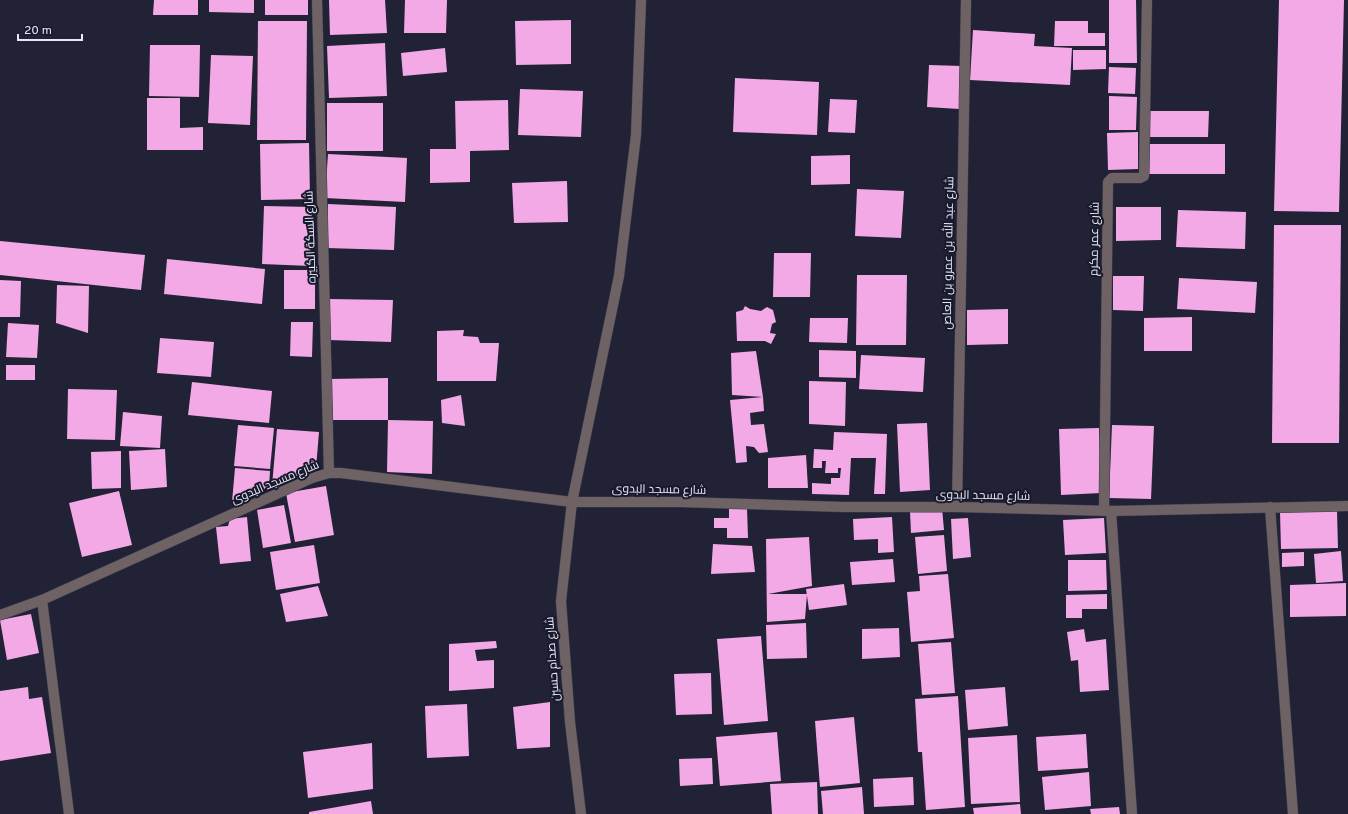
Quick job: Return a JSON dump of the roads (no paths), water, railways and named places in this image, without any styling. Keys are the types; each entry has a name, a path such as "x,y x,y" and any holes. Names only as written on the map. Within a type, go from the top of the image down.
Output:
{"street":[{"name":"شارع السكة الكبيره","path":"317,0 329,473"},
{"name":"شارع صدام حسين","path":"581,814 570,722 561,602 572,502 619,276 636,135 641,0"},
{"name":"شارع عبد الله بن عمرو بن العاص","path":"957,507 966,0"},
{"name":"شارع عمر مكرم","path":"1108,511 1108,182 1112,178 1140,178 1144,176 1147,0"},
{"name":"شارع مسجد البدوى","path":"0,615 42,600 312,478 329,473 349,474 572,502 680,502 844,507 957,507 1108,511 1348,506"},
{"path":"1270,507 1293,814"},
{"path":"1108,511 1132,814"},
{"path":"42,600 69,814"}]}
